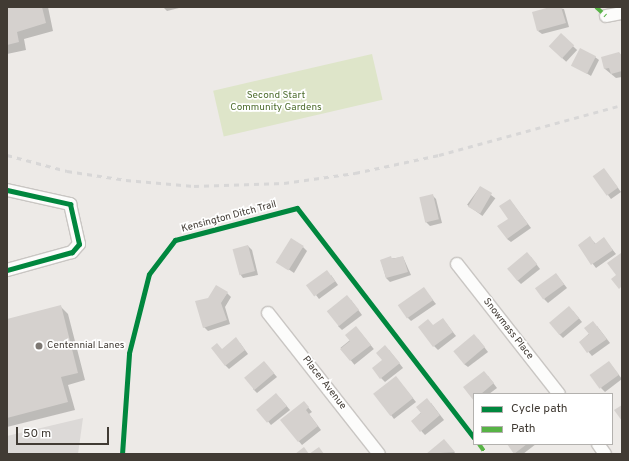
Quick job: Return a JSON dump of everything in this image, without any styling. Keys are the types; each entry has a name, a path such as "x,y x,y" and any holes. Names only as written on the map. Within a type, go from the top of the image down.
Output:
{"street":[{"path":"606,16 622,12"},
{"path":"7,190 70,204 79,244 72,252 7,270"},
{"name":"Snowmass Place","path":"458,264 558,393"},
{"name":"Placer Avenue","path":"268,313 379,454"},
{"path":"599,445 605,454"}],"green space":[{"name":"Second Start Community Gardens","path":"372,54 383,100 224,136 213,91"}],"shaded area":[{"path":"83,418 78,454 7,454 7,436"}],"building":[{"path":"7,7 42,7 46,23 17,32 19,42 7,45"},
{"path":"550,7 561,7 566,23 537,31 532,12"},
{"path":"561,33 574,45 562,58 549,46"},
{"path":"580,48 596,56 587,74 571,66"},
{"path":"619,52 622,56 622,71 611,74 609,68 604,69 601,57"},
{"path":"604,168 618,187 607,196 593,176"},
{"path":"480,186 492,193 480,214 468,207"},
{"path":"433,194 439,219 425,222 419,197"},
{"path":"510,199 528,224 507,239 497,226 508,219 499,206"},
{"path":"590,236 595,244 604,237 613,250 591,265 578,245"},
{"path":"291,238 304,246 288,271 276,263"},
{"path":"248,245 255,271 240,275 233,249"},
{"path":"527,252 537,264 517,281 507,269"},
{"path":"621,253 622,286 619,289 611,279 616,275 607,263"},
{"path":"391,256 392,259 403,256 408,272 386,278 380,260"},
{"path":"327,270 335,281 314,297 306,285"},
{"path":"556,273 564,284 543,300 535,288"},
{"path":"216,285 228,292 221,303 227,320 203,328 195,301 208,298"},
{"path":"424,287 433,300 407,318 398,305"},
{"path":"347,295 359,310 339,326 327,311"},
{"name":"Centennial Lanes","path":"61,305 78,373 61,377 68,402 7,418 7,319"},
{"path":"569,306 579,318 559,335 549,323"},
{"path":"443,318 453,332 433,347 418,327 428,319 433,325"},
{"path":"593,321 607,339 587,353 579,342 589,334 584,328"},
{"path":"356,326 371,345 350,361 340,349 350,341 345,335"},
{"path":"474,334 485,347 464,364 453,351"},
{"path":"236,337 245,350 225,366 211,348 217,343 222,349"},
{"path":"385,345 400,363 380,379 372,368 382,360 376,353"},
{"path":"264,361 274,373 254,390 244,378"},
{"path":"609,361 619,375 600,389 590,375"},
{"path":"484,371 494,383 482,393 473,393 473,400 463,387"},
{"path":"396,376 413,398 390,416 373,394"},
{"path":"276,393 287,406 267,423 256,410"},
{"path":"427,398 440,415 420,432 411,421 421,413 416,407"},
{"path":"304,401 309,407 306,410 318,426 298,442 280,420"},
{"path":"622,405 622,421 614,410"},
{"path":"444,439 455,452 426,454"},
{"path":"508,445 526,445 514,454"},
{"path":"304,447 309,454 295,454"},
{"path":"319,447 324,454 309,454"}],"railway":[{"path":"7,155 67,171 126,180 194,186 284,183 355,173 439,155 622,105"}],"marked path":[{"path":"596,7 606,16"},
{"path":"480,445 486,454"}],"cycle path":[{"path":"7,190 70,204 79,244 72,252 7,270"},
{"name":"Kensington Ditch Trail","path":"122,454 129,353 149,274 175,240 297,208 473,437"}],"place":[{"name":"Centennial Lanes","path":"39,346"}]}
